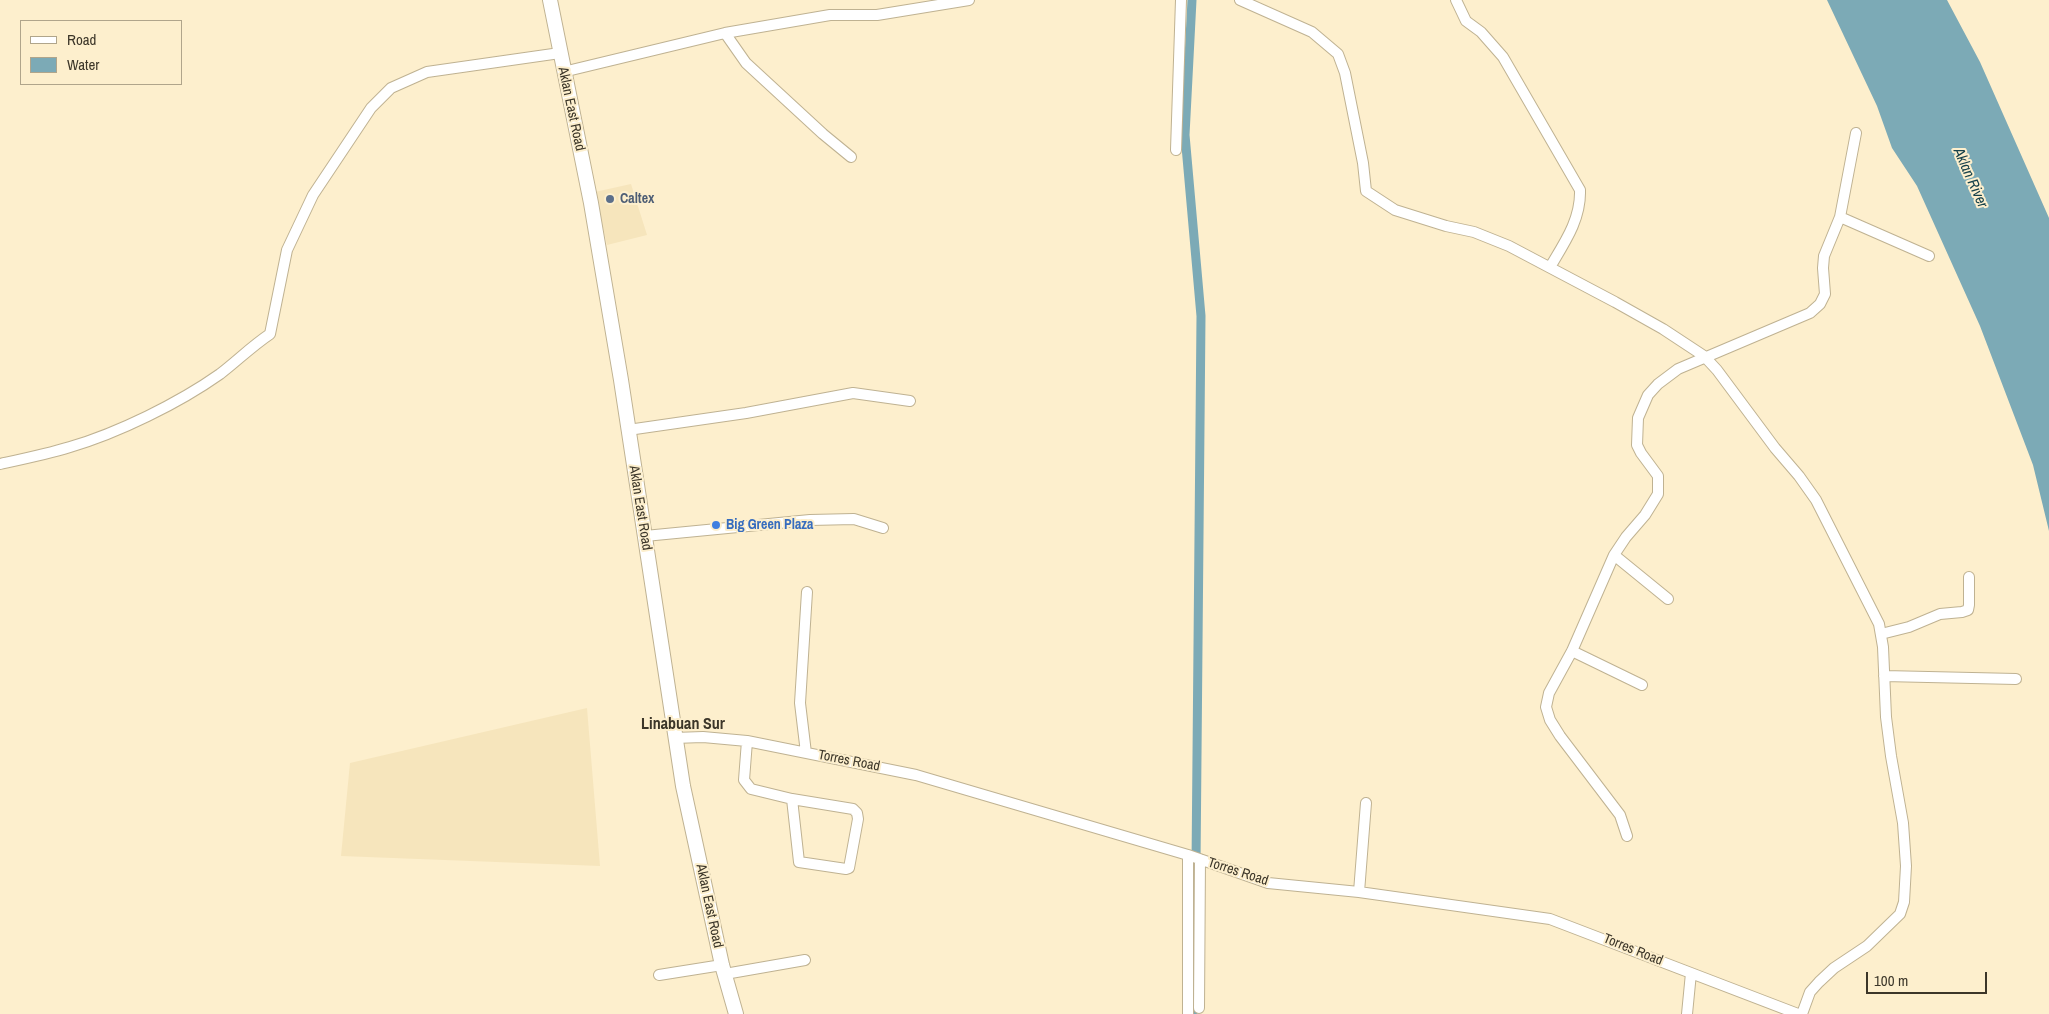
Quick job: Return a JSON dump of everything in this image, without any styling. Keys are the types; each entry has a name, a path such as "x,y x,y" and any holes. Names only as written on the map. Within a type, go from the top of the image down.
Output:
{"main road":[{"name":"Aklan East Road","path":"550,0 591,204 645,536 674,738 724,969 736,1014"}],"street":[{"path":"563,72 725,33 830,16 876,15 969,0"},
{"path":"1176,150 1181,0"},
{"path":"1240,0 1312,32 1338,54 1345,73 1363,163 1366,191 1395,210 1446,226 1474,232 1509,246 1663,329 1704,356 1717,370 1816,500 1879,624 1891,756 1903,824 1906,866 1904,902 1900,914 1880,935 1834,968 1819,982 1810,992 1802,1014"},
{"path":"1456,0 1466,22 1481,32 1503,57 1580,190 1581,203 1578,216 1550,267"},
{"path":"725,33 746,63 823,134 851,157"},
{"path":"0,464 71,447 115,431 172,402 220,374 252,346 270,334 287,250 313,195 370,108 391,88 427,72 560,52"},
{"path":"1627,836 1620,815 1560,736 1550,720 1546,707 1549,693 1572,651 1614,555 1658,494 1658,476 1637,445 1638,418 1648,394 1678,369 1704,356 1810,313 1820,304 1824,294 1824,256 1840,218 1856,133"},
{"path":"1840,218 1929,256"},
{"path":"628,430 746,413 853,393 910,401"},
{"path":"645,536 810,520 854,519 883,528"},
{"path":"1614,555 1668,599"},
{"path":"1881,634 1909,627 1940,614 1968,610 1969,577"},
{"path":"806,753 800,703 807,592"},
{"path":"1572,651 1642,685"},
{"path":"1884,676 2016,679"},
{"name":"Torres Road","path":"674,738 703,737 746,741 916,775 1195,857 1268,883 1359,892 1550,919 1798,1014"},
{"path":"746,741 744,780 752,789 792,799 853,809 857,813 858,819 849,868 800,862 792,799"},
{"path":"1359,892 1366,803"},
{"path":"1195,857 1199,1008"},
{"path":"1188,1014 1195,857"},
{"path":"660,975 805,960"},
{"path":"1687,1014 1691,973"}],"shaded area":[{"path":"631,184 647,235 607,245 595,192"},
{"path":"587,708 600,866 341,856 350,763"}],"water":[{"name":"Aklan River","path":"1827,0 1947,0 1980,62 2049,218 2049,531 2033,465 1980,326 1917,186 1892,148 1877,106"}],"waterway":[{"path":"1192,0 1185,135 1201,316 1196,864"},
{"path":"1193,1014 1195,927"}],"place":[{"name":"Caltex","path":"610,199"},
{"name":"Big Green Plaza","path":"716,525"}],"district":[{"name":"Linabuan Sur","path":"683,725"}]}
